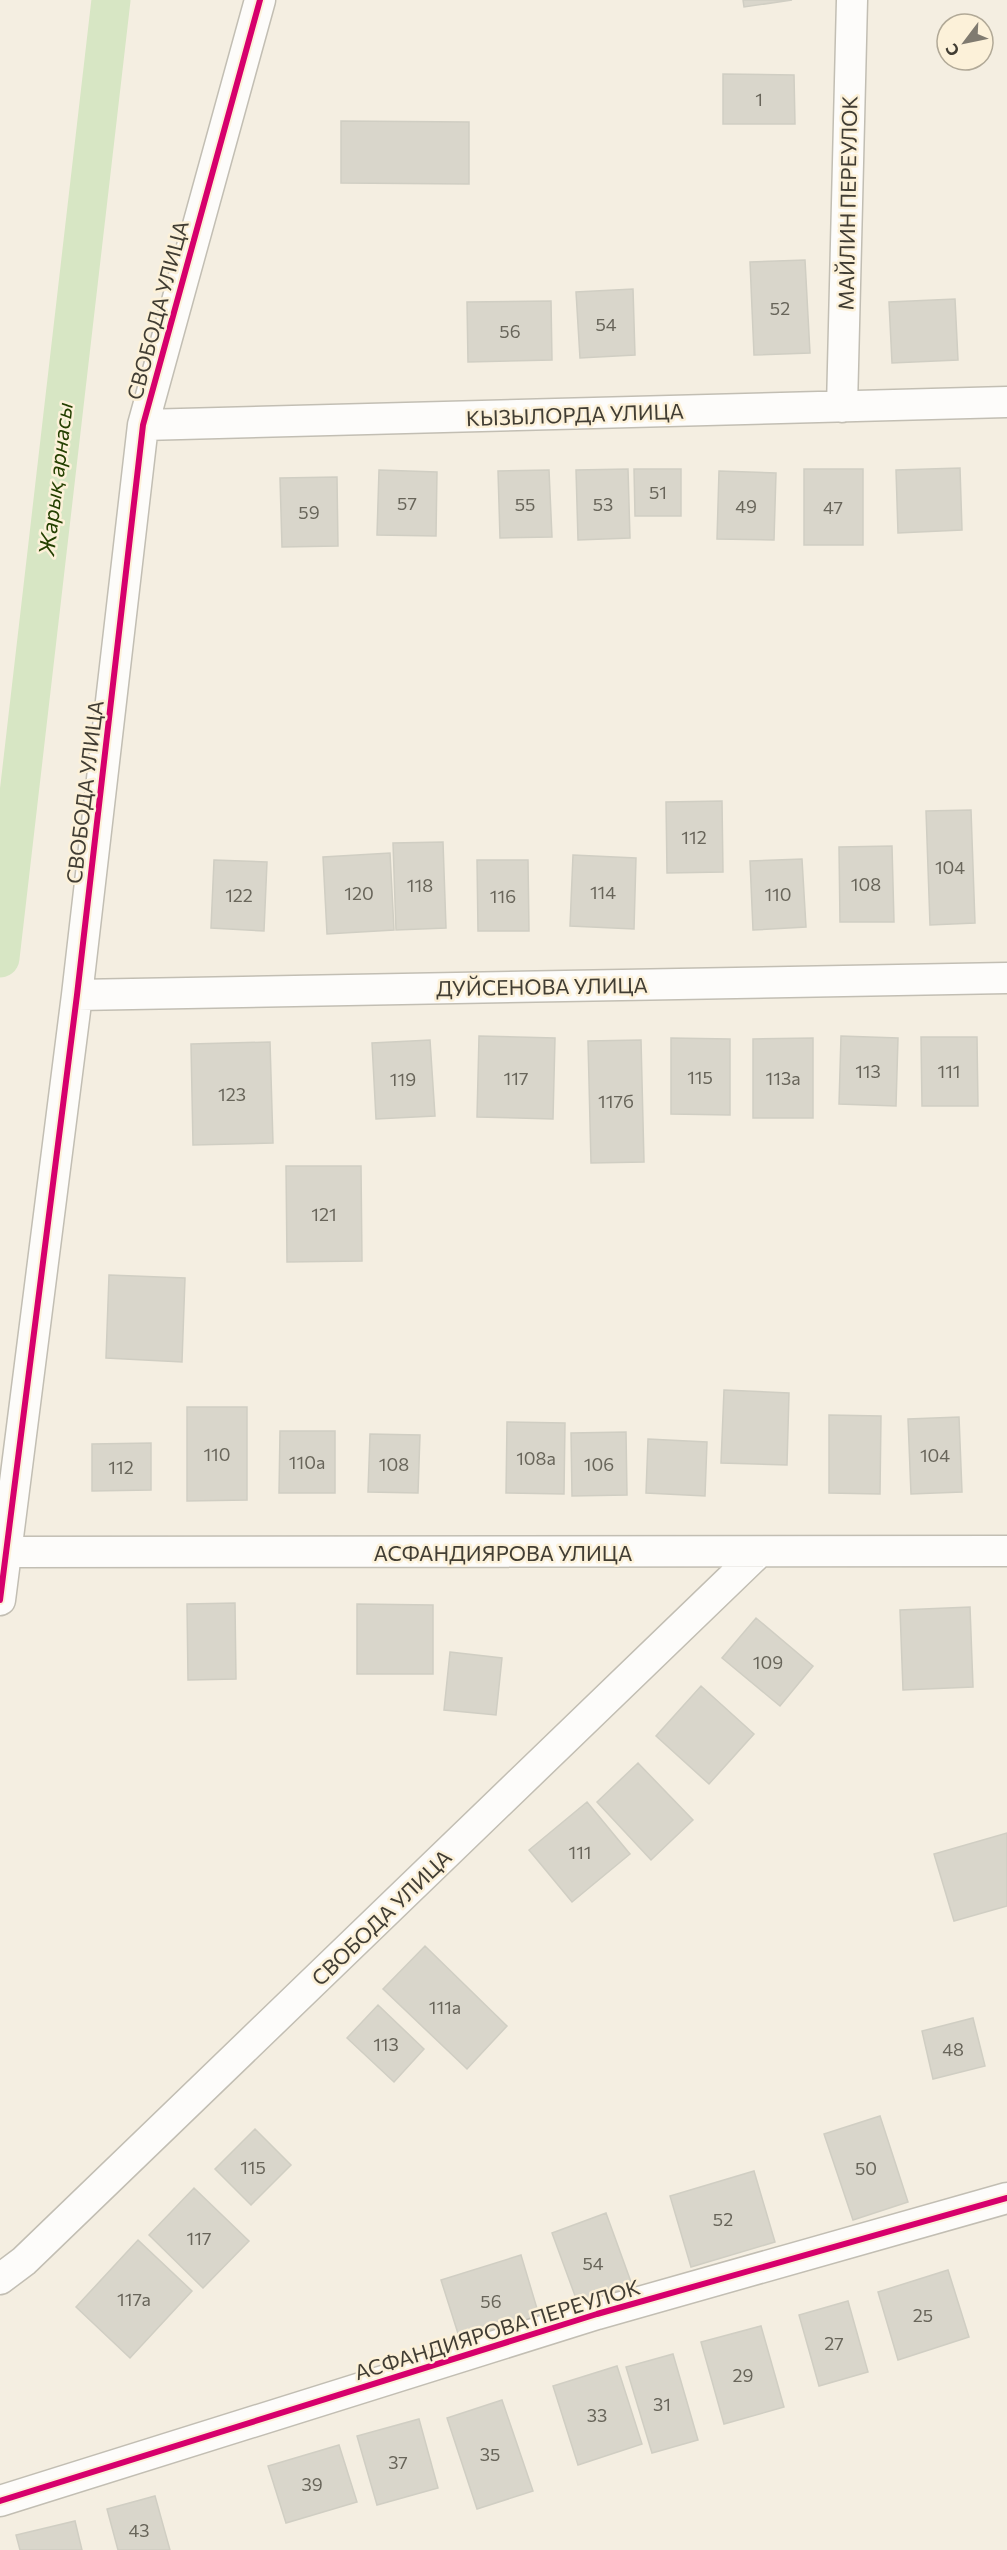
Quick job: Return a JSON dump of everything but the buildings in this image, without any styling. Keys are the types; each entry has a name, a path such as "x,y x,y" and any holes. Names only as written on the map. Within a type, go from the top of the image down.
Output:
{"street":[{"name":"СВОБОДА УЛИЦА","path":"0,1600 4,1552 77,995 143,425 260,0"},
{"name":"МАЙЛИН ПЕРЕУЛОК","path":"842,406 852,0"},
{"name":"КЫЗЫЛОРДА УЛИЦА","path":"143,425 1007,402"},
{"name":"ДУЙСЕНОВА УЛИЦА","path":"77,995 1007,978"},
{"name":"АСФАНДИЯРОВА УЛИЦА","path":"4,1552 1007,1551"},
{"name":"СВОБОДА УЛИЦА","path":"0,2279 24,2261 759,1552"},
{"name":"АСФАНДИЯРОВА ПЕРЕУЛОК","path":"0,2501 597,2314 1007,2198"}],"waterway":[{"name":"Жарық арнасы","path":"0,958 111,0"}],"cycle path":[{"path":"0,1600 77,995 143,425 260,0"},
{"path":"0,2501 597,2314 1007,2198"}]}
